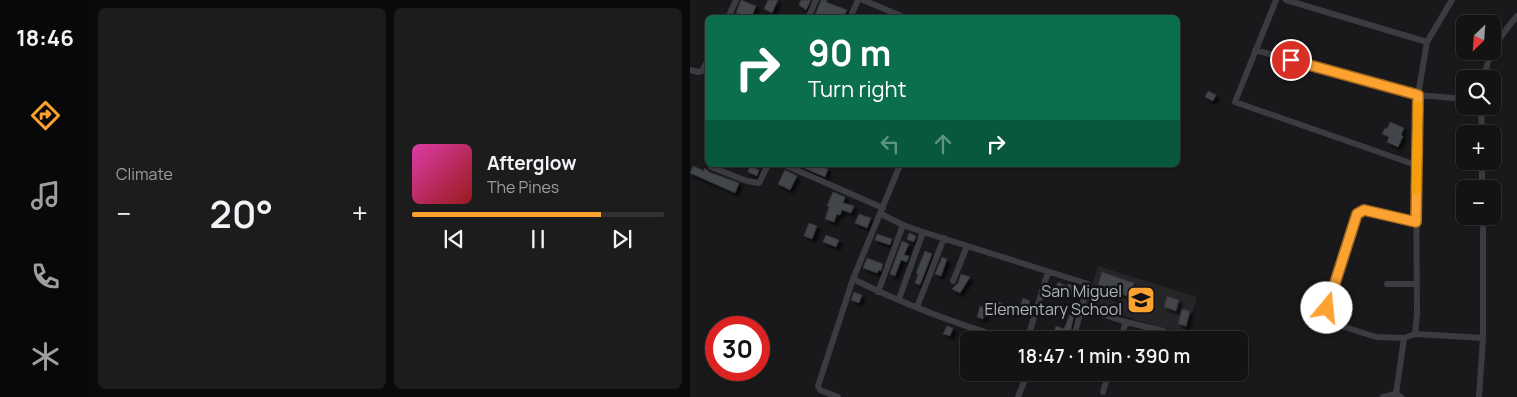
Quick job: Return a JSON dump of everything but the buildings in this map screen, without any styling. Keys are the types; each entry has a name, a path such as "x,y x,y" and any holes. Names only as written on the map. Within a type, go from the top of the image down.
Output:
{"street":[{"path":"729,15 736,0"},
{"path":"809,15 816,0"},
{"path":"851,15 858,0"},
{"path":"863,0 889,15"},
{"path":"1276,0 1235,102 1416,165"},
{"path":"1286,0 1428,42"},
{"path":"1415,334 1417,314 1416,165 1418,95 1428,42 1452,0"},
{"path":"1486,70 1487,63 1502,34 1517,16"},
{"path":"1255,50 1418,95 1456,98"},
{"path":"690,70 702,71 705,66"},
{"path":"711,167 747,181 759,183 767,167"},
{"path":"789,167 882,211 903,225 1088,284 1076,331"},
{"path":"838,397 820,390 818,386 853,279 899,167"},
{"path":"1416,222 1364,210 1357,214 1327,308 1327,315 1330,320 1339,326 1376,337 1404,338 1415,334 1483,338"},
{"path":"878,292 903,225"},
{"path":"1479,397 1483,338 1483,225"},
{"path":"899,299 923,232"},
{"path":"917,307 944,238"},
{"path":"953,281 967,246"},
{"path":"1030,331 1048,272"},
{"path":"853,279 878,292 981,331"},
{"path":"1387,284 1416,284"},
{"path":"1083,308 1126,322 1163,331"},
{"path":"1123,331 1126,322"},
{"path":"1383,397 1398,396 1404,338"},
{"path":"1018,397 1024,381"},
{"path":"1103,392 1106,381"}],"shaded area":[{"name":"San Miguel Elementary School","path":"1098,266 1197,297 1186,331 1172,331 1086,304"}],"slow traffic":[{"path":"1416,190 1418,106"}],"place":[{"name":"San Miguel Elementary School","path":"1141,300"}],"route":[{"path":"1291,60 1418,95 1416,222 1364,210 1360,211 1355,217 1327,308"}]}
